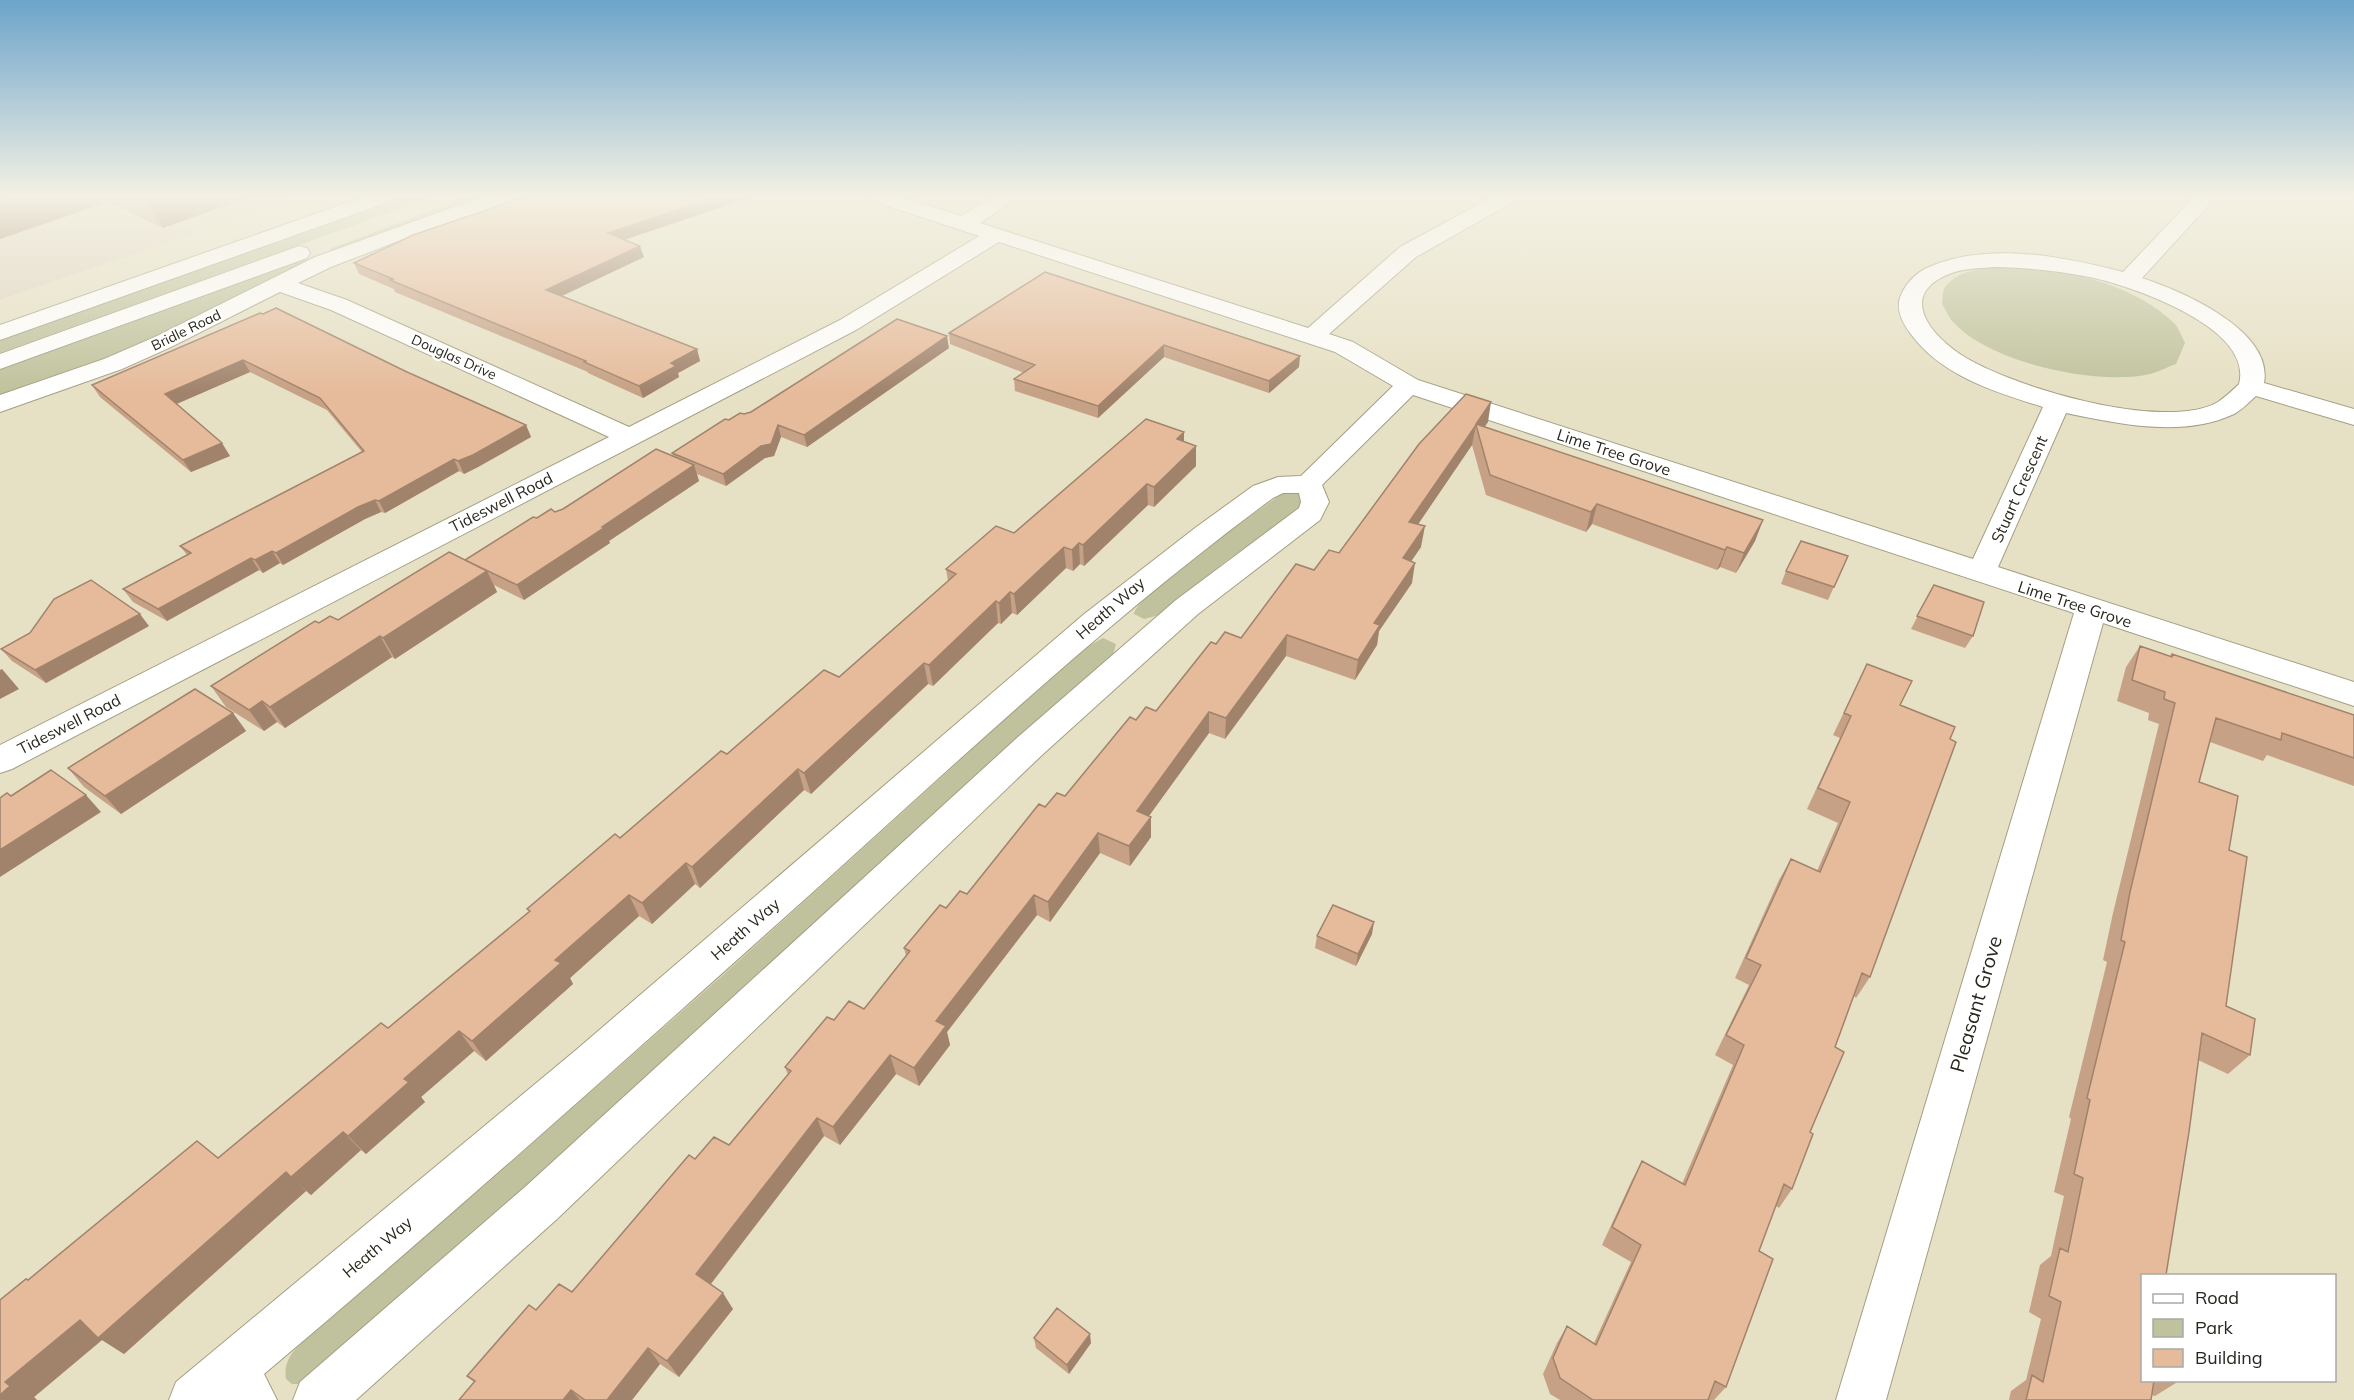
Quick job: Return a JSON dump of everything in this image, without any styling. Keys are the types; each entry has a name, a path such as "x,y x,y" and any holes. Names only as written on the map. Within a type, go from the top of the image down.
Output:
{"street":[{"path":"0,333 200,262"},
{"name":"Bridle Road","path":"0,362 272,262"},
{"name":"Bridle Road","path":"0,404 153,347 325,262"},
{"name":"Tideswell Road","path":"0,760 848,325 951,262"},
{"name":"Lime Tree Grove","path":"1082,262 1313,336 1353,351 1394,378 1409,385 2354,694"},
{"path":"1313,336 1396,262"},
{"path":"1975,262 1946,268 1928,276 1915,287 1910,300 1911,315 1920,331 1936,348 1959,365 1989,380 2056,405 2134,418 2198,416 2223,409 2240,399 2251,387 2253,366 2239,342 2211,318 2173,297 2128,280 2060,264 2034,262"},
{"path":"2128,280 2145,262"},
{"name":"Douglas Drive","path":"277,284 339,305 628,436"},
{"path":"318,1400 541,1203 1030,746 1149,640 1223,578 1310,514 1316,506 1316,496 1308,484 1409,385"},
{"path":"2251,387 2354,417"},
{"name":"Stuart Crescent","path":"1981,573 2056,405"},
{"name":"Heath Way","path":"226,1390 508,1136 1101,616 1193,541 1263,492 1278,485 1308,484"},
{"name":"Pleasant Grove","path":"1861,1400 2091,609"},
{"path":"1101,616 1149,640"}],"shaded area":[{"path":"0,262 109,262 0,300"}],"green space":[{"path":"214,262 251,262 0,353 0,338"},
{"path":"295,262 308,262 149,344 0,401 0,369"},
{"path":"2027,267 2066,273 2105,283 2142,299 2159,310 2176,325 2185,343 2176,364 2153,373 2128,377 2075,374 2046,368 1993,350 1971,337 1952,321 1942,304 1945,288 1953,279 1962,274 1984,269"},
{"path":"1292,491 1302,495 1300,508 1226,561 1159,615 1144,619 1134,614 1140,604 1175,572 1280,495"},
{"path":"1103,638 1116,644 1113,655 723,1013 303,1384 292,1384 286,1379 288,1360 309,1336 490,1181 722,976 1073,658"}],"building":[{"path":"605,262 546,290 697,349 671,363 676,366 639,386 584,362 586,361 354,263"},
{"path":"1045,272 1300,356 1269,381 1164,345 1098,406 1014,379 1035,365 949,333"},
{"path":"276,308 407,372 526,425 473,455 458,461 454,459 379,501 375,500 358,507 276,553 272,551 255,560 251,558 158,609 123,589 191,553 180,546 364,451 320,398 243,360 165,394 222,443 183,460 92,385"},
{"path":"897,319 947,336 804,435 778,425 771,444 761,446 723,474 672,453 725,419 729,420 740,413 751,412"},
{"path":"1466,394 1491,402 1476,424 1763,520 1744,553 1727,547 1725,550 1597,504 1591,512 1490,475 1476,425 1409,522 1425,526 1403,558 1415,563 1374,623 1380,625 1358,660 1287,635 1226,718 1209,712 1137,811 1151,817 1129,846 1098,833 1048,902 1034,895 936,1021 946,1026 914,1068 890,1055 833,1127 817,1118 696,1274 723,1293 667,1361 648,1348 607,1400 585,1400 571,1390 563,1400 459,1400 475,1381 467,1376 529,1305 536,1310 559,1284 572,1292 689,1155 695,1159 714,1137 729,1145 791,1071 785,1067 827,1017 834,1020 849,1001 864,1009 910,951 904,948 940,905 946,908 960,891 967,894 1039,804 1045,807 1057,793 1065,796 1130,717 1136,720 1146,707 1156,711 1211,642 1216,644 1225,632 1241,638 1296,564 1314,570 1329,550 1339,553 1419,444"},
{"path":"1146,419 1184,432 1177,439 1196,446 1154,487 1147,484 1083,545 1079,543 1072,550 1064,547 1014,594 1010,592 999,603 996,601 929,665 924,663 804,773 798,769 692,867 686,863 642,903 629,895 555,960 561,963 472,1041 459,1031 404,1079 409,1082 348,1136 343,1132 291,1177 286,1172 98,1338 80,1320 5,1382 10,1386 0,1395 0,1300 26,1279 28,1280 197,1141 218,1158 381,1023 388,1028 530,911 527,909 615,834 620,838 721,751 727,754 824,670 839,677 956,574 946,569 996,526 1014,533"},
{"path":"656,449 694,465 517,585 465,560 533,517 537,518 551,509 555,512 563,509"},
{"path":"1801,541 1848,556 1834,587 1786,571"},
{"path":"449,552 487,571 270,707 262,701 249,710 211,686 315,621 319,623 330,616 338,620"},
{"path":"91,580 140,614 35,670 1,649 30,633 54,599"},
{"path":"1934,585 1984,602 1973,636 1917,616"},
{"path":"2140,646 2172,657 2172,654 2354,715 2354,758 2282,733 2281,740 2216,718 2199,782 2238,796 2229,850 2247,857 2226,1006 2255,1019 2250,1055 2202,1033 2166,1274 2141,1274 2141,1382 2154,1382 2151,1400 2026,1400 2032,1375 2043,1382 2061,1302 2049,1296 2060,1248 2068,1252 2083,1178 2074,1174 2090,1100 2087,1098 2125,942 2121,940 2130,892 2175,703 2164,699 2165,692 2132,680"},
{"path":"1867,664 1912,681 1900,705 1955,727 1950,739 1956,742 1870,977 1862,973 1835,1047 1844,1052 1810,1132 1813,1134 1792,1189 1784,1184 1759,1251 1773,1259 1726,1387 1715,1381 1708,1400 1593,1400 1560,1378 1553,1358 1567,1326 1596,1345 1641,1245 1612,1227 1642,1161 1685,1185 1744,1045 1726,1035 1761,965 1746,958 1791,859 1820,872 1850,802 1818,788 1851,716 1844,713"},
{"path":"195,689 233,713 105,796 68,768"},
{"path":"51,770 86,795 0,850 0,798 7,793 11,796"},
{"path":"1333,905 1374,922 1358,954 1317,936"},
{"path":"1057,1308 1090,1334 1067,1365 1034,1338"}]}
